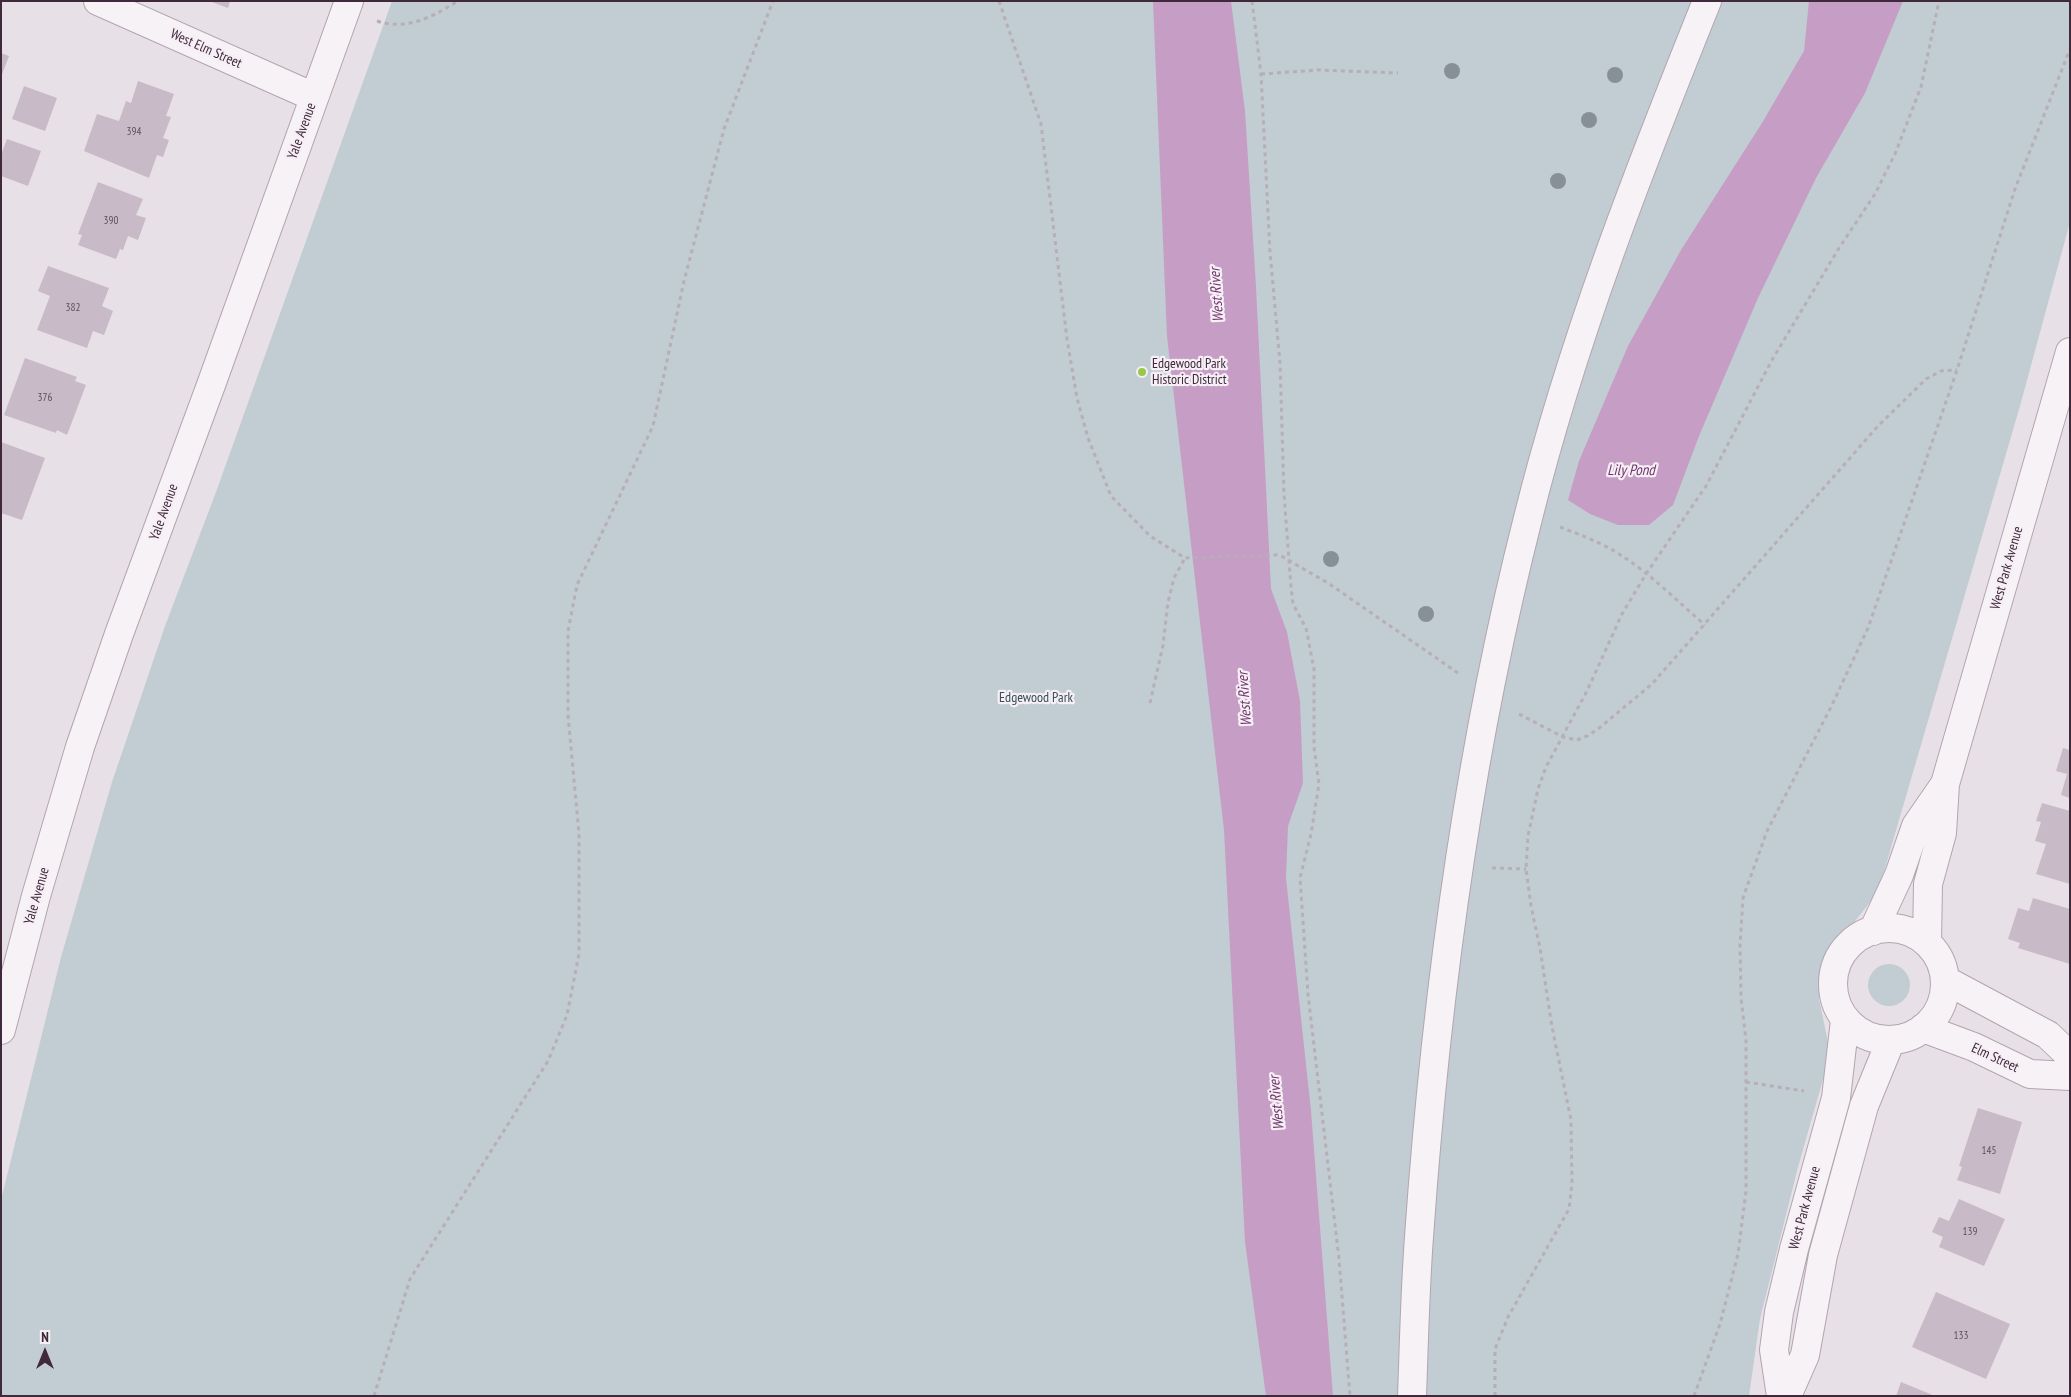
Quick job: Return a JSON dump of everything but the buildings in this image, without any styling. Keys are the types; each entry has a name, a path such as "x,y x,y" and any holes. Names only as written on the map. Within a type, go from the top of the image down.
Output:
{"street":[{"name":"West Elm Street","path":"98,1 314,97"},
{"path":"1412,1396 1419,1239 1445,962 1467,812 1488,693 1528,518 1559,405 1636,184 1708,1"},
{"name":"Yale Avenue","path":"1,1030 36,896 80,747 119,634 211,385 347,6"},
{"name":"West Park Avenue","path":"1927,943 1928,884 1942,833 1945,784 2070,352"},
{"name":"West Park Avenue","path":"1873,931 1899,875 1916,826 1945,784"},
{"path":"1888,928 1906,930 1918,935 1927,943 1937,954 1943,967 1945,980 1944,995 1940,1009 1932,1022 1910,1036 1891,1040 1876,1039 1864,1035 1845,1020 1836,1003 1832,983 1836,964 1846,948 1859,937 1873,931 1888,928"},
{"path":"1945,980 2048,1035 2070,1056"},
{"name":"West Park Avenue","path":"1781,1396 1774,1350 1779,1312 1799,1231 1836,1098 1845,1020"},
{"name":"Elm Street","path":"1923,1028 1974,1047 2030,1074 2070,1076"},
{"path":"1787,1396 1805,1355 1824,1256 1864,1106 1891,1040"}],"path":[{"path":"347,6 391,26 416,22 438,14 458,1"},
{"path":"374,1396 410,1279 548,1061 567,1015 579,954 579,834 568,715 568,630 578,586 653,426 684,281 724,129 773,1"},
{"path":"999,1 1041,124 1077,398 1088,438 1111,496 1150,536 1185,558 1277,555 1289,561 1328,583 1527,719 1563,738 1577,740 1587,736 1652,684 1878,426 1926,379 1941,371 1957,370"},
{"path":"1252,1 1261,74 1270,252 1280,363 1284,494 1289,561 1293,604 1306,628 1314,669 1314,748 1319,784 1311,834 1300,878 1308,994 1339,1259 1345,1354 1350,1396"},
{"path":"1495,1396 1495,1349 1508,1317 1569,1208 1572,1184 1571,1120 1552,1027 1526,870 1528,836 1538,789 1546,767 1591,684 1622,614 1646,574 1706,486 1772,360 1839,248 1875,194 1895,154 1921,87 1939,1"},
{"path":"1694,1396 1720,1324 1738,1254 1746,1191 1746,1040 1741,998 1740,945 1743,898 1767,831 1831,707 1868,628 1957,370 2015,189 2070,49"},
{"path":"1261,74 1318,70 1398,73"},
{"path":"1528,518 1557,525 1591,539 1622,555 1705,625"},
{"path":"1150,703 1163,645 1168,602 1174,578 1185,558"},
{"path":"1746,1082 1810,1092"}],"green space":[{"name":"Edgewood Park","path":"392,1 2070,1 2070,222 2020,406 1878,892 1852,925 1834,939 1823,959 1819,999 1828,1042 1828,1062 1798,1167 1760,1319 1749,1396 1,1396 1,1200 61,957 112,782 165,626 216,492"},
{"path":"1893,964 1901,967 1907,973 1910,985 1907,997 1901,1003 1885,1006 1877,1003 1871,997 1868,981 1871,973 1877,967"}],"water":[{"name":"West River","path":"1153,1 1231,1 1245,111 1271,589 1287,632 1300,701 1303,783 1288,826 1286,878 1311,1111 1333,1396 1266,1396 1245,1242 1224,830 1167,336"},
{"name":"Lily Pond","path":"1809,1 1903,1 1865,93 1816,178 1758,298 1699,436 1673,505 1649,525 1618,525 1590,514 1568,500 1579,461 1628,346 1681,250 1762,123 1804,51"}],"place":[{"name":"Edgewood Park Historic District","path":"1142,372"}]}
